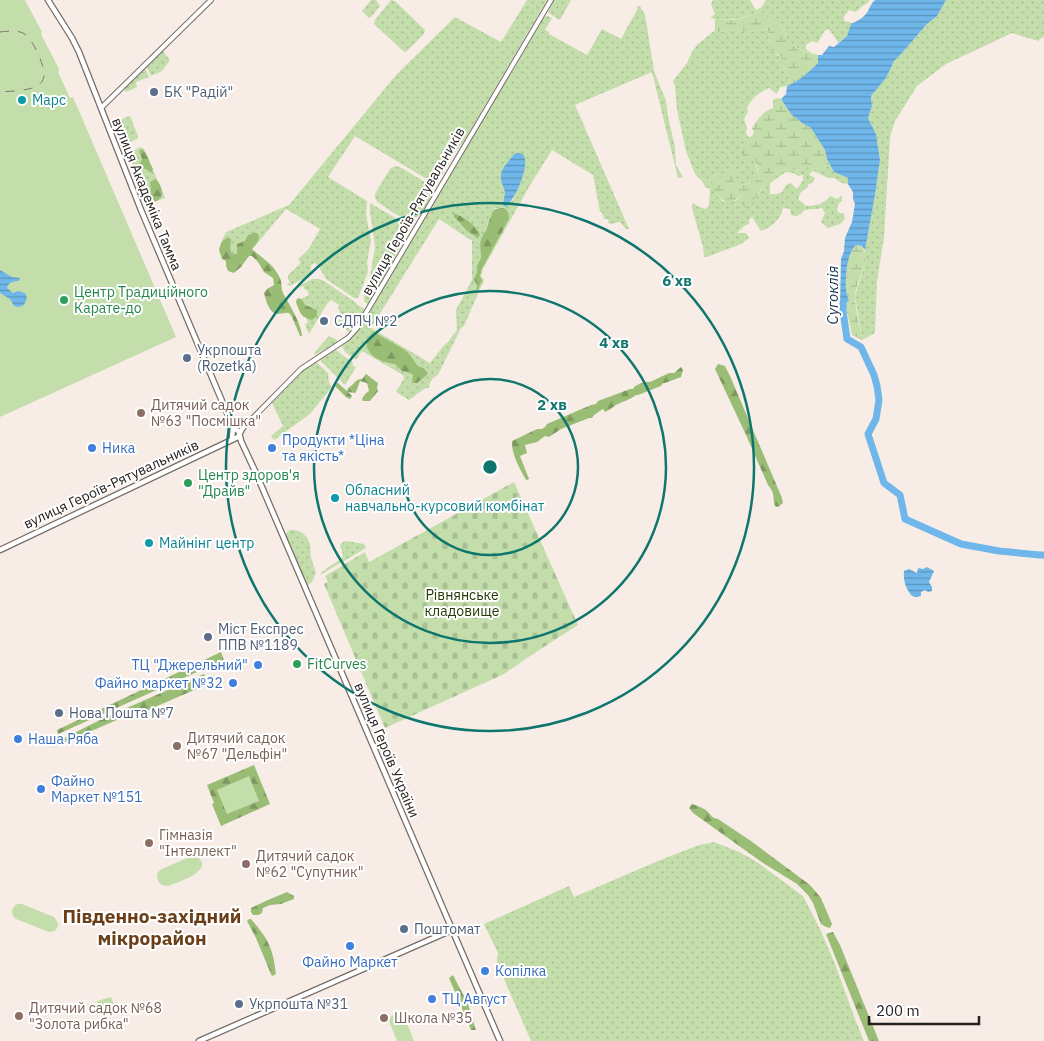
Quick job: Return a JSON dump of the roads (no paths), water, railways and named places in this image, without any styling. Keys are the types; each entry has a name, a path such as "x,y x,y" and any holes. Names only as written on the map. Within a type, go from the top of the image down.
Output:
{"main road":[{"name":"вулиця Академіка Тамма","path":"48,0 80,52 160,258 236,433"},
{"name":"вулиця Героїв України","path":"236,433 255,470 500,1041"},
{"name":"вулиця Героїв-Рятувальників","path":"0,550 236,433"},
{"path":"199,1041 452,930"}],"street":[{"path":"101,108 211,0"},
{"name":"вулиця Героїв-Рятувальників","path":"236,433 301,369 348,338 357,328 551,0"}],"water":[{"path":"875,0 946,0 937,16 927,24 894,61 886,78 871,96 872,106 868,118 876,134 880,160 865,250 862,246 856,245 849,259 846,272 846,292 849,301 845,303 845,310 843,311 840,308 841,259 845,238 852,222 855,204 853,192 848,184 848,178 834,172 827,159 825,150 811,128 791,114 781,99 786,94 787,86 796,82 818,63 818,55 822,55 829,46 834,47 847,36 851,24 864,16"},
{"path":"514,154 523,154 525,159 524,173 517,190 506,207 503,205 505,192 501,173"},
{"path":"0,270 12,277 20,278 19,281 10,283 7,288 13,293 18,291 25,293 27,298 24,305 14,306 10,299 0,293"},
{"path":"927,567 934,571 929,582 932,591 928,592 925,590 921,592 921,596 912,596 905,585 904,571 909,569 917,573 918,568 923,569"}],"waterway":[{"name":"Сугоклія","path":"843,303 847,339 861,347 877,386 879,400 876,419 868,434 884,483 900,495 905,519 961,544 999,551 1044,555"}],"railway":[{"path":"0,32 18,31 27,36 37,52 44,71 41,83 35,87 0,92"}],"place":[{"name":"БК \"Радій\"","path":"154,92"},
{"name":"Марс","path":"22,100"},
{"name":"Центр Традиційного Карате-до","path":"64,300"},
{"name":"СДПЧ №2","path":"324,321"},
{"name":"Укрпошта (Rozetka)","path":"187,358"},
{"name":"Дитячий садок №63 \"Посмішка\"","path":"141,413"},
{"name":"Ника","path":"92,448"},
{"name":"Продукти *Ціна та якість*","path":"272,448"},
{"name":"Центр здоров'я \"Драйв\"","path":"188,483"},
{"name":"Обласний навчально-курсовий комбінат","path":"335,498"},
{"name":"Майнінг центр","path":"149,543"},
{"name":"Міст Експрес ППВ №1189","path":"208,637"},
{"name":"FitCurves","path":"297,664"},
{"name":"ТЦ \"Джерельний\"","path":"258,665"},
{"name":"Файно маркет №32","path":"233,683"},
{"name":"Нова Пошта №7","path":"59,713"},
{"name":"Наша Ряба","path":"18,739"},
{"name":"Дитячий садок №67 \"Дельфін\"","path":"177,746"},
{"name":"Файно Маркет №151","path":"41,789"},
{"name":"Гімназія \"Інтеллект\"","path":"149,843"},
{"name":"Дитячий садок №62 \"Супутник\"","path":"246,864"},
{"name":"Поштомат","path":"404,929"},
{"name":"Файно Маркет","path":"350,946"},
{"name":"Копілка","path":"485,971"},
{"name":"ТЦ Август","path":"432,999"},
{"name":"Укрпошта №31","path":"239,1004"},
{"name":"Дитячий садок №68 \"Золота рибка\"","path":"19,1016"},
{"name":"Школа №35","path":"384,1018"}],"district":[{"name":"Південно-західний мікрорайон","path":"152,927"}],"park label":[{"name":"Рівнянське кладовище","path":"462,604"}]}
